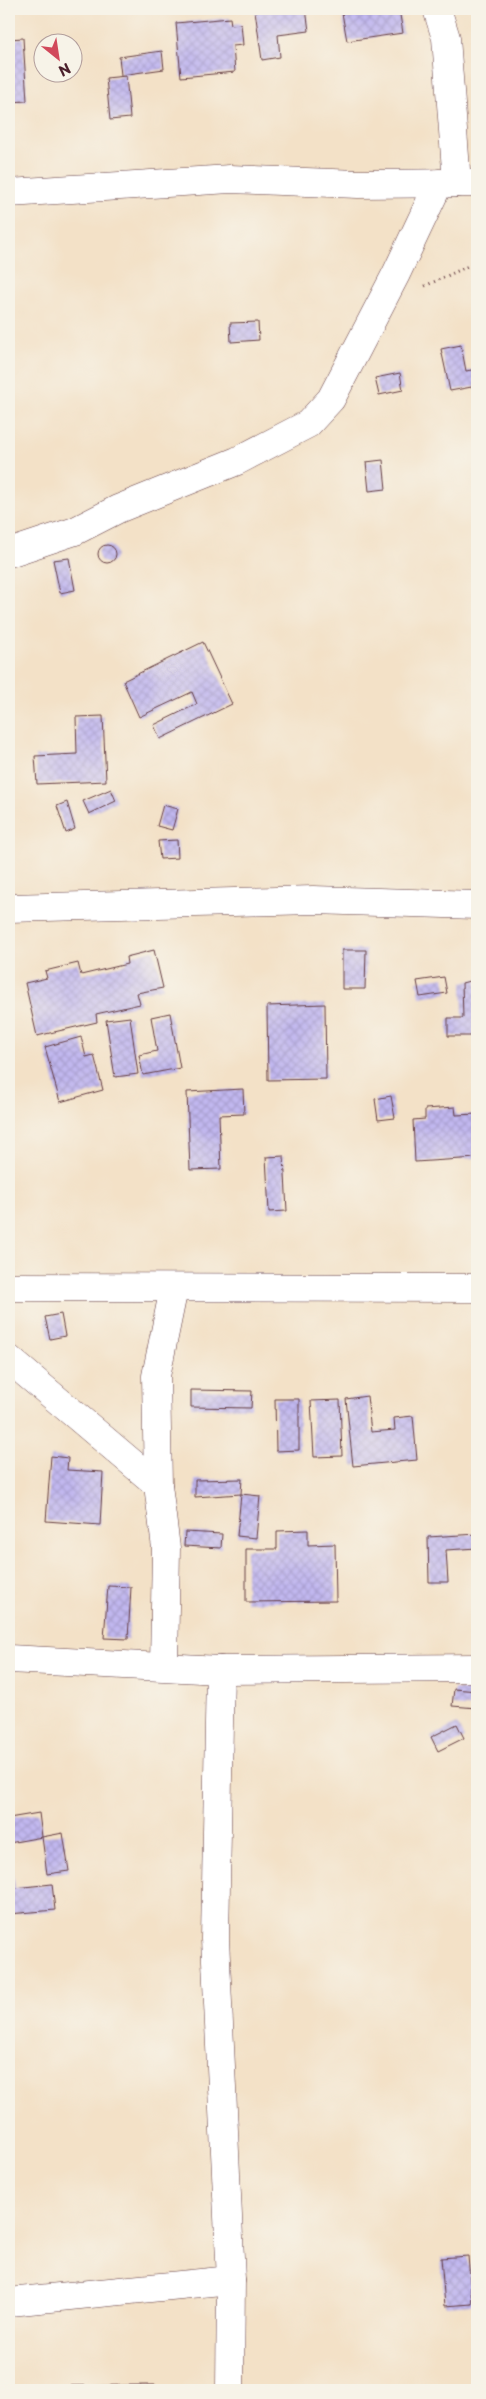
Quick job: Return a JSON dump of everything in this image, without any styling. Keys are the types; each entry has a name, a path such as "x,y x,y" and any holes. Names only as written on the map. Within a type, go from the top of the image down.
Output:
{"street":[{"path":"9,553 75,531 135,502 237,461 308,424 331,399 382,301 458,183 446,38 437,9"},
{"path":"9,193 230,179 358,184 458,183"},
{"path":"9,908 313,900 477,905"},
{"path":"9,1287 477,1288"},
{"path":"164,1666 166,1548 158,1485 156,1376 174,1288"},
{"path":"9,1359 158,1485"},
{"path":"9,1659 220,1670 477,1668"},
{"path":"220,1670 216,1940 231,2280 230,2390"},
{"path":"9,2302 231,2280"}],"path":[{"path":"382,301 425,286 477,262"}],"building":[{"path":"306,9 309,31 278,35 280,57 262,60 255,11"},
{"path":"370,9 399,9 403,33 347,41 342,13"},
{"path":"230,18 231,25 241,24 243,45 233,46 235,72 181,77 176,23"},
{"path":"23,38 27,101 9,102 9,39"},
{"path":"162,51 164,69 121,75 119,57"},
{"path":"126,76 130,118 110,120 106,78"},
{"path":"258,322 259,340 231,342 230,323"},
{"path":"461,345 466,371 477,369 477,386 450,391 441,349"},
{"path":"400,373 403,390 379,395 375,378"},
{"path":"383,460 386,489 369,491 366,462"},
{"path":"103,545 111,545 116,550 114,561 103,563 98,558 98,550"},
{"path":"69,558 75,590 60,593 53,560"},
{"path":"203,642 232,704 160,739 154,725 197,704 192,692 139,717 123,681"},
{"path":"103,716 106,781 37,784 35,756 77,754 76,717"},
{"path":"111,789 116,801 89,814 83,801"},
{"path":"67,802 75,829 66,833 57,806"},
{"path":"163,805 178,809 172,830 157,826"},
{"path":"177,840 178,858 160,859 158,841"},
{"path":"154,950 163,988 137,993 140,1004 96,1014 97,1022 37,1036 25,983 47,978 45,971 78,963 81,975 127,964 126,957"},
{"path":"342,950 366,950 365,989 342,989"},
{"path":"444,977 447,993 420,997 417,981"},
{"path":"477,979 477,1036 448,1036 448,1018 463,1018 462,983"},
{"path":"325,1004 326,1079 268,1080 267,1006"},
{"path":"170,1013 180,1068 143,1075 139,1055 157,1051 151,1017"},
{"path":"130,1017 138,1074 115,1077 106,1020"},
{"path":"81,1037 86,1057 94,1055 103,1090 60,1102 45,1047"},
{"path":"243,1089 244,1114 219,1115 221,1169 190,1170 187,1092"},
{"path":"391,1096 395,1118 378,1120 375,1099"},
{"path":"455,1107 456,1115 477,1114 477,1158 415,1162 413,1120 425,1119 425,1109"},
{"path":"284,1156 287,1211 269,1212 266,1157"},
{"path":"61,1314 65,1336 50,1339 45,1317"},
{"path":"191,1390 252,1391 251,1408 191,1407"},
{"path":"367,1396 371,1432 395,1430 394,1418 413,1416 417,1460 353,1466 346,1399"},
{"path":"275,1399 299,1399 299,1450 276,1451"},
{"path":"340,1400 342,1456 314,1457 311,1401"},
{"path":"51,1456 68,1458 67,1470 103,1472 100,1525 46,1521"},
{"path":"242,1479 241,1494 195,1497 195,1480"},
{"path":"241,1494 260,1496 256,1538 237,1536"},
{"path":"308,1530 308,1545 335,1544 336,1601 246,1602 246,1549 277,1549 277,1531"},
{"path":"185,1532 222,1534 221,1548 184,1546"},
{"path":"477,1534 477,1548 446,1550 448,1582 429,1582 428,1537"},
{"path":"108,1586 131,1587 128,1639 104,1638"},
{"path":"454,1689 477,1691 477,1708 452,1706"},
{"path":"457,1724 464,1738 438,1751 431,1737"},
{"path":"39,1813 42,1837 9,1843 9,1818"},
{"path":"63,1833 69,1871 47,1874 42,1837"},
{"path":"9,1848 11,1848 15,1888 52,1884 55,1910 9,1914"},
{"path":"468,2256 472,2304 445,2306 441,2258"},
{"path":"156,2385 156,2390 32,2390 32,2386"}]}
